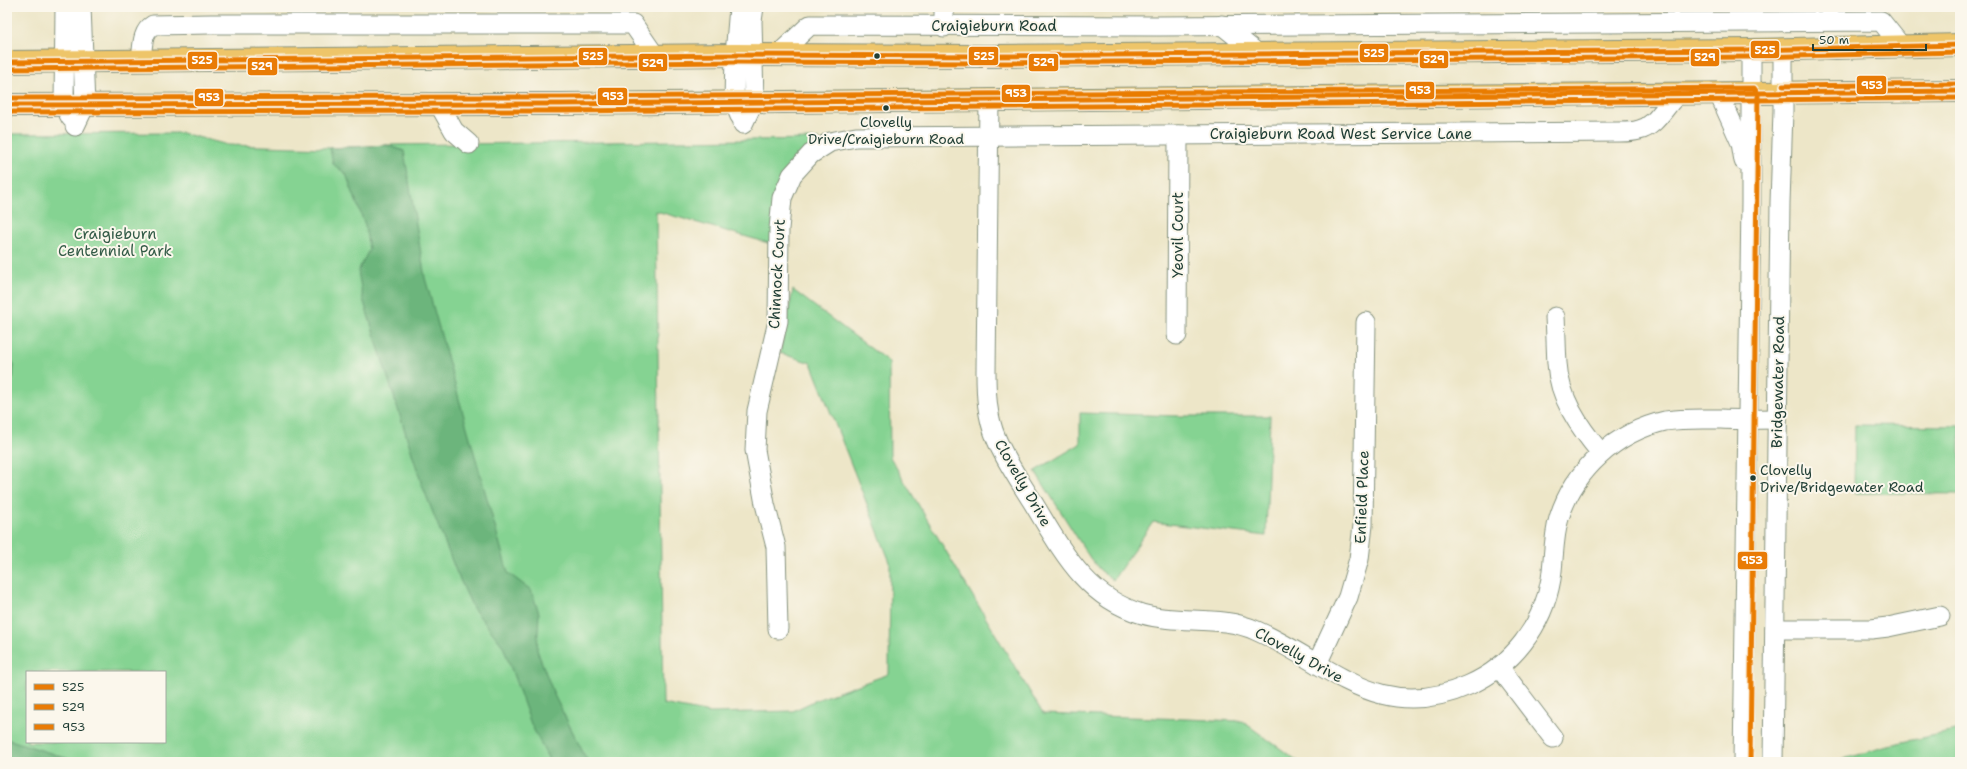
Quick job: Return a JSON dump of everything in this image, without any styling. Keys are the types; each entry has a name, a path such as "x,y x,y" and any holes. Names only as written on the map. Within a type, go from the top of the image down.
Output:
{"main road":[{"name":"Craigieburn Road","path":"7,62 745,55 1751,50 1960,45"},
{"path":"7,105 439,104 1751,94 1960,91"}],"street":[{"path":"65,7 74,62 75,105"},
{"path":"74,62 81,7"},
{"path":"739,7 745,55 744,101"},
{"path":"745,55 754,7"},
{"path":"944,7 944,27"},
{"name":"Craigieburn Road","path":"778,55 810,25 944,27 1222,26 1645,15 1881,20 1901,46"},
{"path":"141,60 144,35 148,28 152,25 204,24 633,24 655,56"},
{"path":"1222,26 1257,53"},
{"name":"Bridgewater Road","path":"1773,762 1783,49"},
{"name":"Bridgewater Road","path":"1743,762 1751,203 1751,50"},
{"name":"Craigieburn Road West Service Lane","path":"989,136 1620,132 1640,130 1652,124 1669,102 1678,94"},
{"path":"1719,94 1741,143 1751,203 1780,203"},
{"name":"Clovelly Drive","path":"989,99 986,372 988,408 996,437 1003,453 1069,561 1075,569 1098,591 1125,607 1153,616 1210,620 1238,624 1269,637 1365,690 1408,697 1440,695 1454,691 1471,684 1499,667 1526,640 1537,622 1549,588 1554,539 1559,518 1572,488 1601,453 1628,435 1666,421 1697,419 1777,419"},
{"path":"439,104 454,131 469,144"},
{"name":"Yeovil Court","path":"1177,335 1178,135"},
{"name":"Chinnock Court","path":"778,629 776,546 765,504 755,450 757,411 778,321 779,229 782,198 792,175 811,154 830,142 856,137 989,136"},
{"path":"1555,317 1557,365 1565,398 1578,425 1601,453"},
{"name":"Enfield Place","path":"1317,664 1348,597 1359,559 1363,525 1366,322"},
{"path":"1775,629 1871,629 1940,616"},
{"path":"1499,667 1553,738"}],"green space":[{"name":"Craigieburn Centennial Park","path":"182,133 228,145 330,148 387,145 820,139 804,152 772,244 656,211 663,704 710,713 793,711 816,700 889,674 890,562 811,363 780,353 793,290 889,362 890,457 1043,714 1242,721 1299,762 7,762 7,134"},
{"path":"387,145 404,151 425,278 508,573 531,590 539,613 537,650 555,697 588,762 550,762 531,724 503,646 473,608 456,571 422,485 363,299 358,271 369,250 365,225 346,174 333,164 330,148"},
{"path":"8,357 14,364 13,378 7,387"},
{"path":"1080,413 1180,416 1270,416 1266,536 1153,522 1113,580 1100,570 1090,558 1035,471 1080,444"},
{"path":"1855,425 1960,426 1960,494 1854,493"},
{"path":"1960,730 1960,762 1833,762 1898,743"},
{"path":"7,739 78,762 7,762"}],"transit line":[{"name":"525","path":"7,62 735,55 988,56 1751,50 1960,45"},
{"name":"529","path":"7,69 735,62 988,63 1751,57 1960,52"},
{"name":"953","path":"1783,86 1960,84"},
{"name":"953","path":"7,98 561,97 1754,88 1758,94 1750,762"},
{"name":"525","path":"7,105 561,104 1960,91"},
{"name":"529","path":"7,112 561,111 1960,98"}],"place":[{"name":"Clovelly Drive/Craigieburn Road","path":"886,108"},
{"name":"Clovelly Drive/Bridgewater Road","path":"1753,478"}]}
